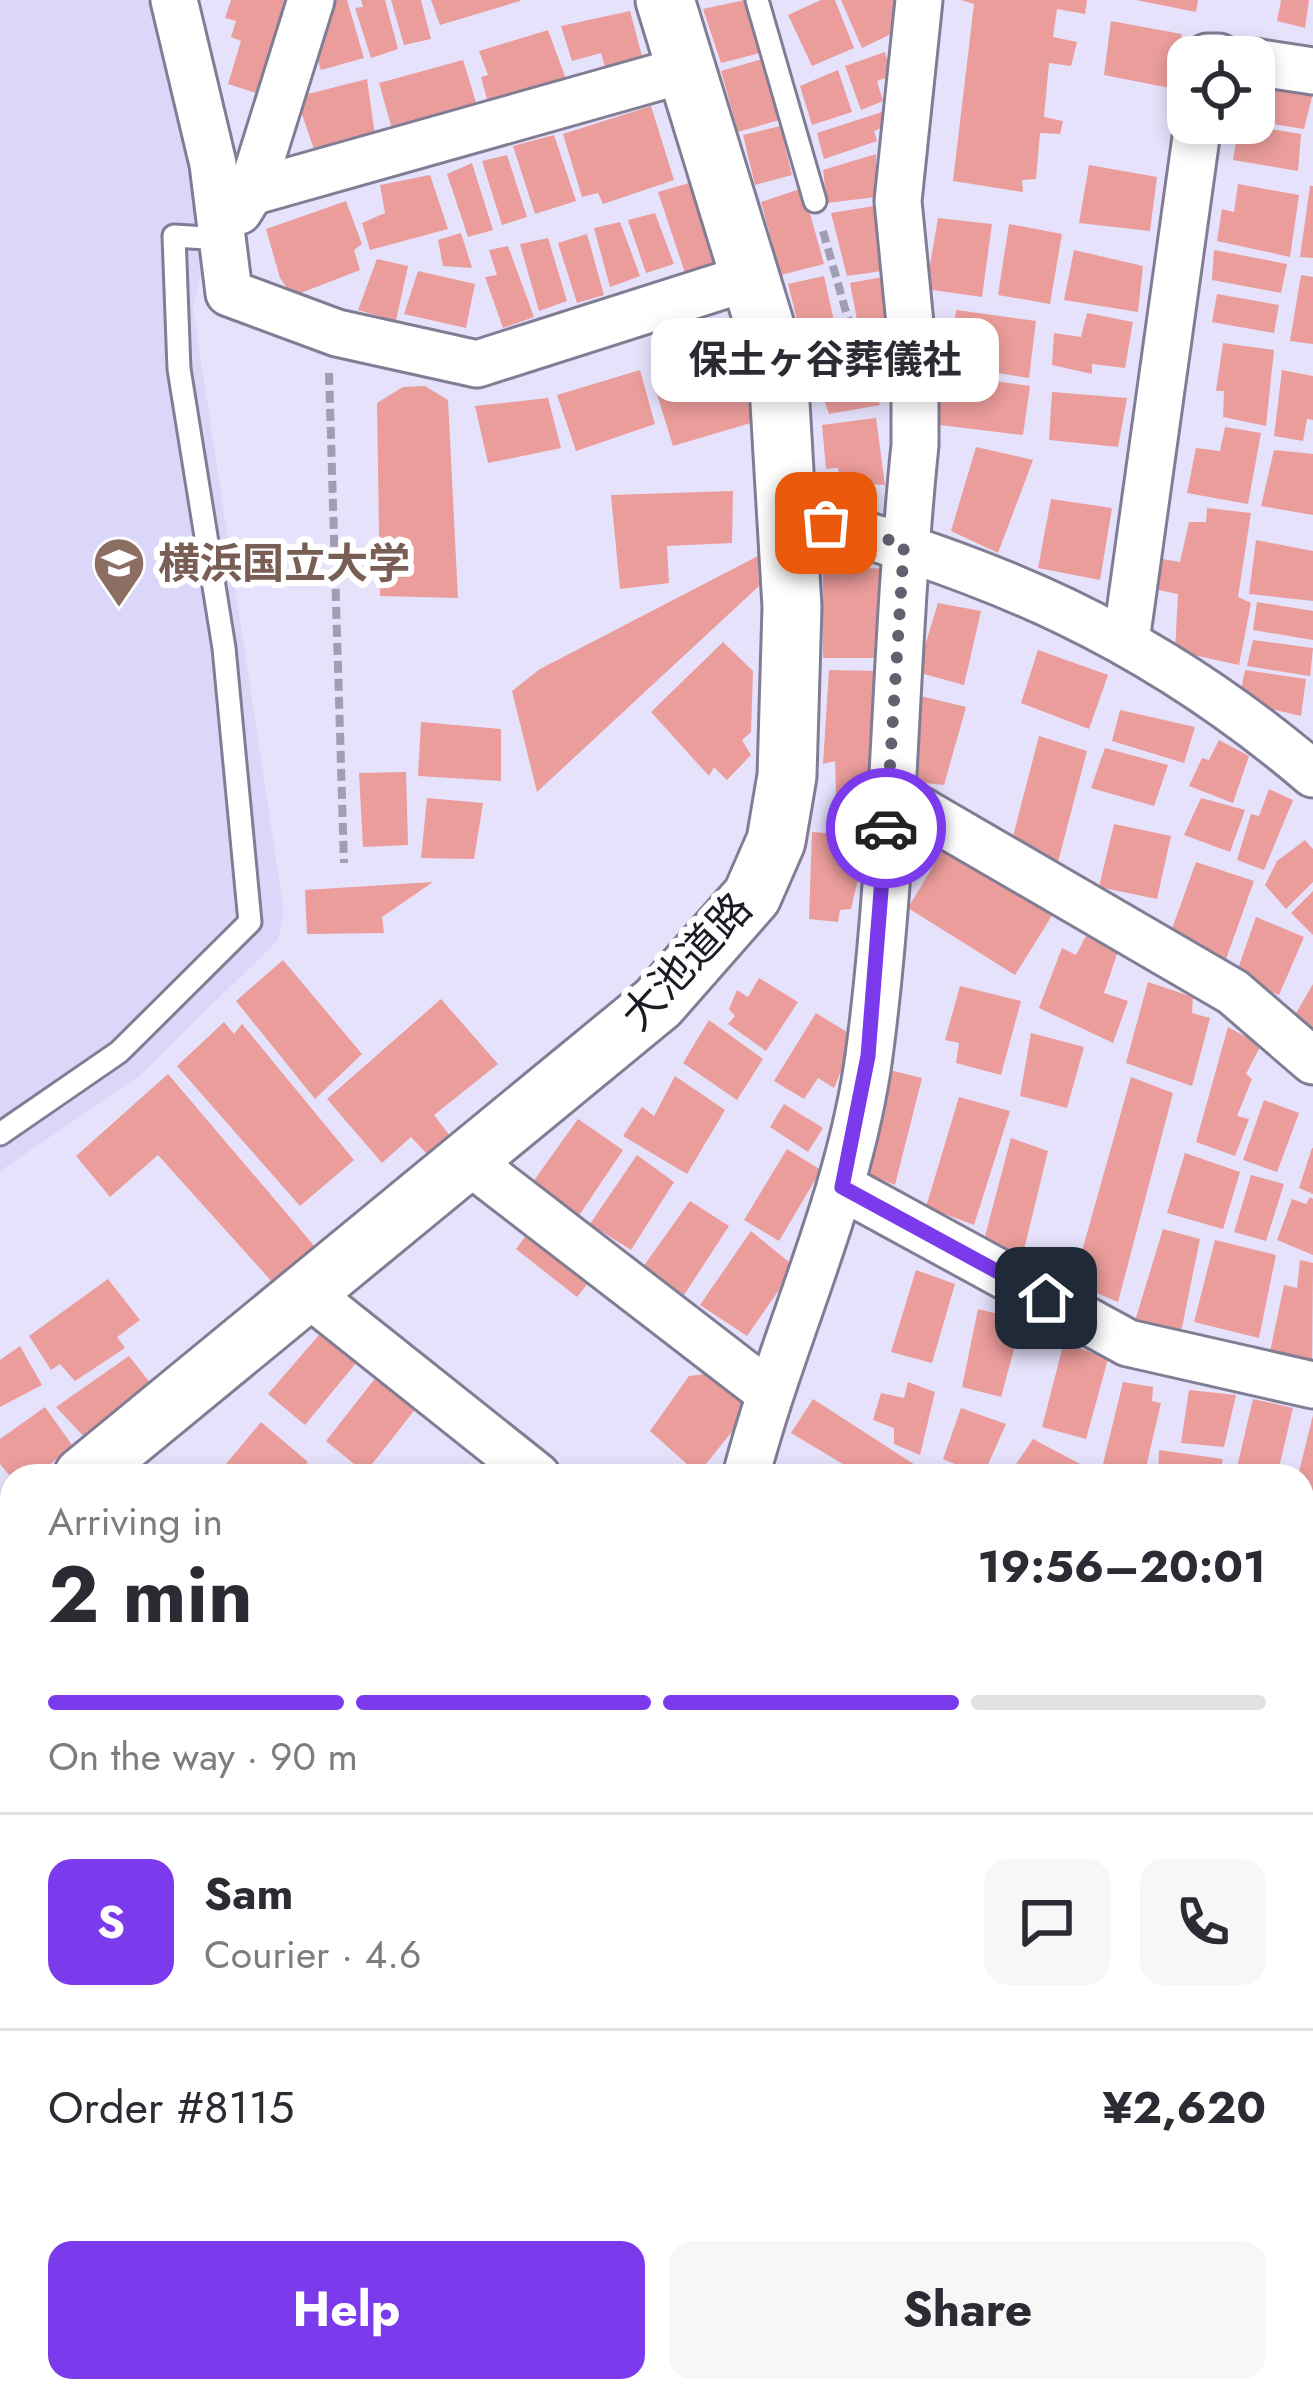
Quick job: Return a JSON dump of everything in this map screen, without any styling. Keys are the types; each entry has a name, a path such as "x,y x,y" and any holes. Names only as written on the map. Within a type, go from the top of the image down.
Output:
{"street":[{"path":"174,0 213,164 229,293 327,329 477,364 750,277"},
{"path":"222,239 251,192 311,0"},
{"name":"大池道路","path":"98,1464 658,1003 752,896 776,841 787,776 792,607 778,369 665,0"},
{"path":"749,1464 768,1392 842,1187 868,1056 915,383 898,200 919,0"},
{"path":"1275,65 1313,71"},
{"path":"251,192 686,69"},
{"path":"1126,641 1195,144"},
{"path":"786,512 904,544 1044,597 1160,658 1262,730 1313,774"},
{"path":"889,792 1233,992 1313,1060"},
{"path":"466,1160 768,1392"},
{"path":"842,1187 1127,1343 1313,1385"},
{"path":"306,1292 522,1464"}],"lane":[{"path":"757,0 815,201"},
{"path":"0,1134 119,1052 250,922 224,648 178,347 174,236 222,239"}],"path":[{"path":"815,201 848,319 915,383"},
{"path":"327,329 344,863"}],"shaded area":[{"name":"横浜国立大学","path":"0,0 155,0 193,149 203,266 193,307 284,912 278,940 137,1078 0,1171"}],"building":[{"path":"231,0 295,0 262,95 228,84 241,41 231,37 236,21 225,18"},
{"path":"333,0 347,0 364,58 321,70 314,49"},
{"path":"361,0 385,0 398,49 371,58 355,8 363,7"},
{"path":"391,0 421,0 431,39 404,45"},
{"path":"431,0 520,0 520,1 440,25"},
{"path":"745,0 760,53 721,63 703,9"},
{"path":"821,0 835,0 854,48 812,66 788,15"},
{"path":"841,0 896,0 899,18 893,33 862,48"},
{"path":"961,0 1087,0 1085,14 1057,9 1053,37 1077,42 1071,66 1049,63 1044,117 1063,121 1060,134 1040,133 1036,179 1022,180 1023,192 953,181 974,4"},
{"path":"1136,0 1198,0 1196,12"},
{"path":"1281,0 1309,0 1305,28 1277,21"},
{"path":"630,11 643,60 606,71 601,53 572,61 561,26"},
{"path":"1111,21 1182,34 1167,36 1167,87 1104,75"},
{"path":"548,30 569,87 490,110 481,77 488,75 479,51"},
{"path":"885,52 891,76 877,81 883,101 861,110 845,66"},
{"path":"766,58 783,119 738,132 721,71"},
{"path":"463,60 480,115 394,136 379,83"},
{"path":"838,70 852,112 812,125 800,86"},
{"path":"367,79 376,142 318,161 296,97"},
{"path":"1275,88 1313,93 1304,129 1275,124"},
{"path":"651,106 674,180 603,204 598,193 582,197 563,134"},
{"path":"882,112 886,126 874,131 877,141 824,159 817,133"},
{"path":"780,126 792,175 755,185 743,135"},
{"path":"1275,130 1301,134 1298,171 1233,160 1236,144 1275,144"},
{"path":"554,135 576,201 535,214 513,146"},
{"path":"876,154 876,197 827,203 823,170"},
{"path":"507,155 527,217 502,225 482,161"},
{"path":"472,163 493,230 468,237 447,174"},
{"path":"1089,165 1157,177 1150,231 1079,223"},
{"path":"430,175 448,229 370,250 362,223 385,213 380,185"},
{"path":"689,183 715,255 708,271 687,279 658,192"},
{"path":"1238,184 1299,195 1290,257 1217,241 1222,209 1234,212"},
{"path":"1313,186 1313,258 1300,257"},
{"path":"803,188 824,264 781,275 761,202"},
{"path":"346,201 362,244 354,250 360,270 293,296 280,278 266,229"},
{"path":"880,205 882,271 847,276 831,213"},
{"path":"655,213 674,264 646,273 628,220"},
{"path":"938,218 992,224 982,297 926,289"},
{"path":"620,222 640,276 610,287 594,228"},
{"path":"1009,224 1062,234 1050,304 998,295"},
{"path":"461,233 472,268 443,266 438,240"},
{"path":"587,234 604,295 577,303 558,243"},
{"path":"548,238 567,301 539,311 520,244"},
{"path":"508,246 534,317 503,328 485,277 497,275 489,250"},
{"path":"1074,250 1143,266 1138,312 1064,300"},
{"path":"1214,250 1287,264 1281,293 1212,280"},
{"path":"377,259 408,266 396,321 358,310"},
{"path":"418,271 475,284 466,328 404,314"},
{"path":"1301,275 1313,277 1313,344 1290,341"},
{"path":"824,276 834,321 800,331 788,284"},
{"path":"883,277 886,318 857,320 850,283"},
{"path":"1217,294 1279,305 1274,333 1212,322"},
{"path":"956,310 1036,321 1029,378 949,365"},
{"path":"1087,313 1133,322 1125,368 1092,364 1092,374 1052,365 1054,333 1081,337"},
{"path":"851,332 880,405 829,414 804,342"},
{"path":"1223,343 1274,350 1266,426 1223,417 1224,391 1216,391"},
{"path":"737,367 754,422 673,446 655,388"},
{"path":"640,370 655,424 576,451 557,395"},
{"path":"1282,370 1313,376 1313,420 1307,419 1303,441 1274,436"},
{"path":"939,373 1030,386 1023,435 940,425"},
{"path":"425,386 448,400 458,598 380,596 377,403 403,387"},
{"path":"1052,392 1127,398 1118,447 1049,440"},
{"path":"548,398 561,448 488,463 475,406"},
{"path":"876,418 885,485 840,482 838,468 826,469 822,425"},
{"path":"1225,427 1261,433 1248,504 1187,493 1196,448 1220,451"},
{"path":"976,447 1033,460 998,553 951,531"},
{"path":"1274,450 1313,454 1313,515 1261,506"},
{"path":"733,491 732,543 667,546 669,583 620,589 611,495"},
{"path":"1051,499 1112,508 1100,580 1038,568"},
{"path":"1207,508 1251,513 1238,597 1251,603 1239,665 1175,651 1178,594 1158,590 1162,559 1180,562 1189,522 1206,522"},
{"path":"1256,540 1313,551 1313,601 1249,594"},
{"path":"758,556 759,586 537,792 512,691 540,669"},
{"path":"883,568 877,658 823,658 823,570"},
{"path":"1257,602 1313,611 1313,640 1253,630"},
{"path":"938,603 981,611 964,685 917,672"},
{"path":"1253,640 1313,648 1310,676 1247,666"},
{"path":"723,642 753,671 751,732 742,740 751,755 727,780 714,767 709,776 651,712"},
{"path":"1038,650 1108,675 1089,729 1021,703"},
{"path":"829,670 879,671 869,824 837,824 835,761 823,764"},
{"path":"1245,670 1306,679 1301,716 1267,708 1241,690"},
{"path":"912,694 966,707 944,785 906,781"},
{"path":"1120,710 1195,727 1184,763 1112,741"},
{"path":"421,722 501,729 501,781 418,776"},
{"path":"1039,736 1087,751 1058,862 1011,844"},
{"path":"1219,740 1249,756 1233,803 1189,786 1202,758 1209,760"},
{"path":"1105,748 1168,765 1154,806 1091,788"},
{"path":"406,772 408,845 363,847 359,773"},
{"path":"1269,789 1293,800 1264,870 1237,860 1251,814 1259,816"},
{"path":"427,798 483,803 474,859 421,858"},
{"path":"1201,798 1245,810 1230,852 1184,835"},
{"path":"1114,824 1171,836 1157,899 1099,887"},
{"path":"812,832 853,835 855,850 865,849 851,909 840,910 838,922 809,919"},
{"path":"1305,840 1313,849 1313,882 1286,909 1265,885 1277,861"},
{"path":"943,850 1053,914 1015,975 908,908"},
{"path":"1196,862 1254,881 1225,962 1168,940"},
{"path":"433,882 382,917 384,933 307,934 305,890"},
{"path":"1313,891 1313,935 1291,913"},
{"path":"1256,917 1304,937 1279,995 1235,977"},
{"path":"1086,936 1118,951 1104,993 1128,1001 1113,1043 1039,1008 1062,948 1076,955"},
{"path":"283,960 362,1054 315,1099 236,1001"},
{"path":"759,978 798,1002 766,1051 728,1024 735,1016 729,1009 737,990 748,997"},
{"path":"1148,982 1193,997 1192,1013 1210,1018 1192,1086 1126,1063"},
{"path":"1313,984 1313,1036 1291,1022"},
{"path":"960,986 1021,1001 1001,1075 956,1063 959,1043 945,1040"},
{"path":"441,999 498,1064 434,1115 450,1136 427,1154 411,1137 382,1163 327,1099"},
{"path":"816,1013 855,1037 834,1088 818,1078 804,1099 774,1081"},
{"path":"709,1020 763,1059 737,1100 683,1063"},
{"path":"224,1022 234,1034 242,1024 354,1160 300,1206 177,1066"},
{"path":"1228,1027 1261,1045 1246,1074 1252,1079 1237,1116 1249,1119 1235,1156 1196,1142"},
{"path":"1031,1033 1084,1047 1067,1108 1020,1096"},
{"path":"890,1070 922,1078 895,1185 868,1174"},
{"path":"168,1074 316,1248 273,1283 158,1155 110,1197 76,1156"},
{"path":"675,1076 725,1110 687,1174 623,1136 642,1107 654,1116"},
{"path":"1131,1077 1173,1093 1118,1302 1073,1283"},
{"path":"959,1097 1010,1111 974,1225 926,1207"},
{"path":"1264,1100 1299,1113 1277,1172 1243,1160"},
{"path":"784,1104 823,1128 808,1152 770,1127"},
{"path":"578,1119 623,1150 578,1217 530,1186"},
{"path":"1011,1138 1048,1151 1022,1258 983,1244"},
{"path":"1313,1148 1313,1194 1299,1188"},
{"path":"787,1149 821,1170 779,1241 744,1220"},
{"path":"1185,1153 1240,1172 1223,1229 1167,1213"},
{"path":"637,1155 674,1182 631,1250 590,1224"},
{"path":"1251,1175 1284,1184 1266,1241 1234,1232"},
{"path":"1310,1197 1313,1255 1277,1240 1292,1199 1306,1204"},
{"path":"690,1201 729,1226 684,1295 643,1267"},
{"path":"1163,1229 1200,1239 1181,1332 1135,1321"},
{"path":"751,1231 795,1267 747,1336 700,1305"},
{"path":"527,1234 588,1283 577,1297 516,1249"},
{"path":"1215,1240 1276,1255 1259,1338 1194,1322"},
{"path":"1300,1260 1313,1263 1312,1363 1270,1352 1284,1285 1297,1288"},
{"path":"916,1270 955,1284 932,1363 891,1352"},
{"path":"108,1279 140,1320 117,1337 125,1348 75,1381 60,1364 51,1370 29,1336"},
{"path":"978,1309 1022,1320 1001,1397 962,1387"},
{"path":"319,1335 356,1363 305,1425 268,1394"},
{"path":"1064,1342 1108,1359 1086,1439 1042,1427"},
{"path":"20,1346 42,1385 0,1407 0,1360"},
{"path":"129,1356 155,1389 90,1443 56,1407"},
{"path":"706,1374 750,1409 706,1464 687,1464 650,1431 689,1376"},
{"path":"377,1376 417,1407 372,1464 354,1464 326,1441"},
{"path":"908,1382 935,1392 920,1455 894,1444 894,1428 873,1420 881,1393 904,1398"},
{"path":"1123,1382 1153,1387 1152,1401 1161,1403 1147,1464 1103,1464"},
{"path":"1189,1390 1236,1395 1224,1447 1181,1443"},
{"path":"813,1399 914,1464 843,1464 791,1433"},
{"path":"1253,1399 1293,1408 1280,1464 1238,1464"},
{"path":"45,1407 72,1445 51,1464 0,1464 0,1439"},
{"path":"961,1408 1006,1424 988,1464 955,1464 943,1459"},
{"path":"1313,1415 1313,1464 1301,1464"},
{"path":"261,1422 308,1462 306,1464 226,1464"},
{"path":"1033,1439 1080,1464 1016,1464"},
{"path":"1159,1450 1223,1459 1222,1464 1158,1464"}],"way so far":[{"path":"826,523 904,544 886,828"}],"place":[{"name":"保土ヶ谷葬儀社","path":"826,523"},
{"name":"横浜国立大学","path":"119,609"}],"route":[{"path":"886,828 868,1056 842,1187 1046,1298"}]}
